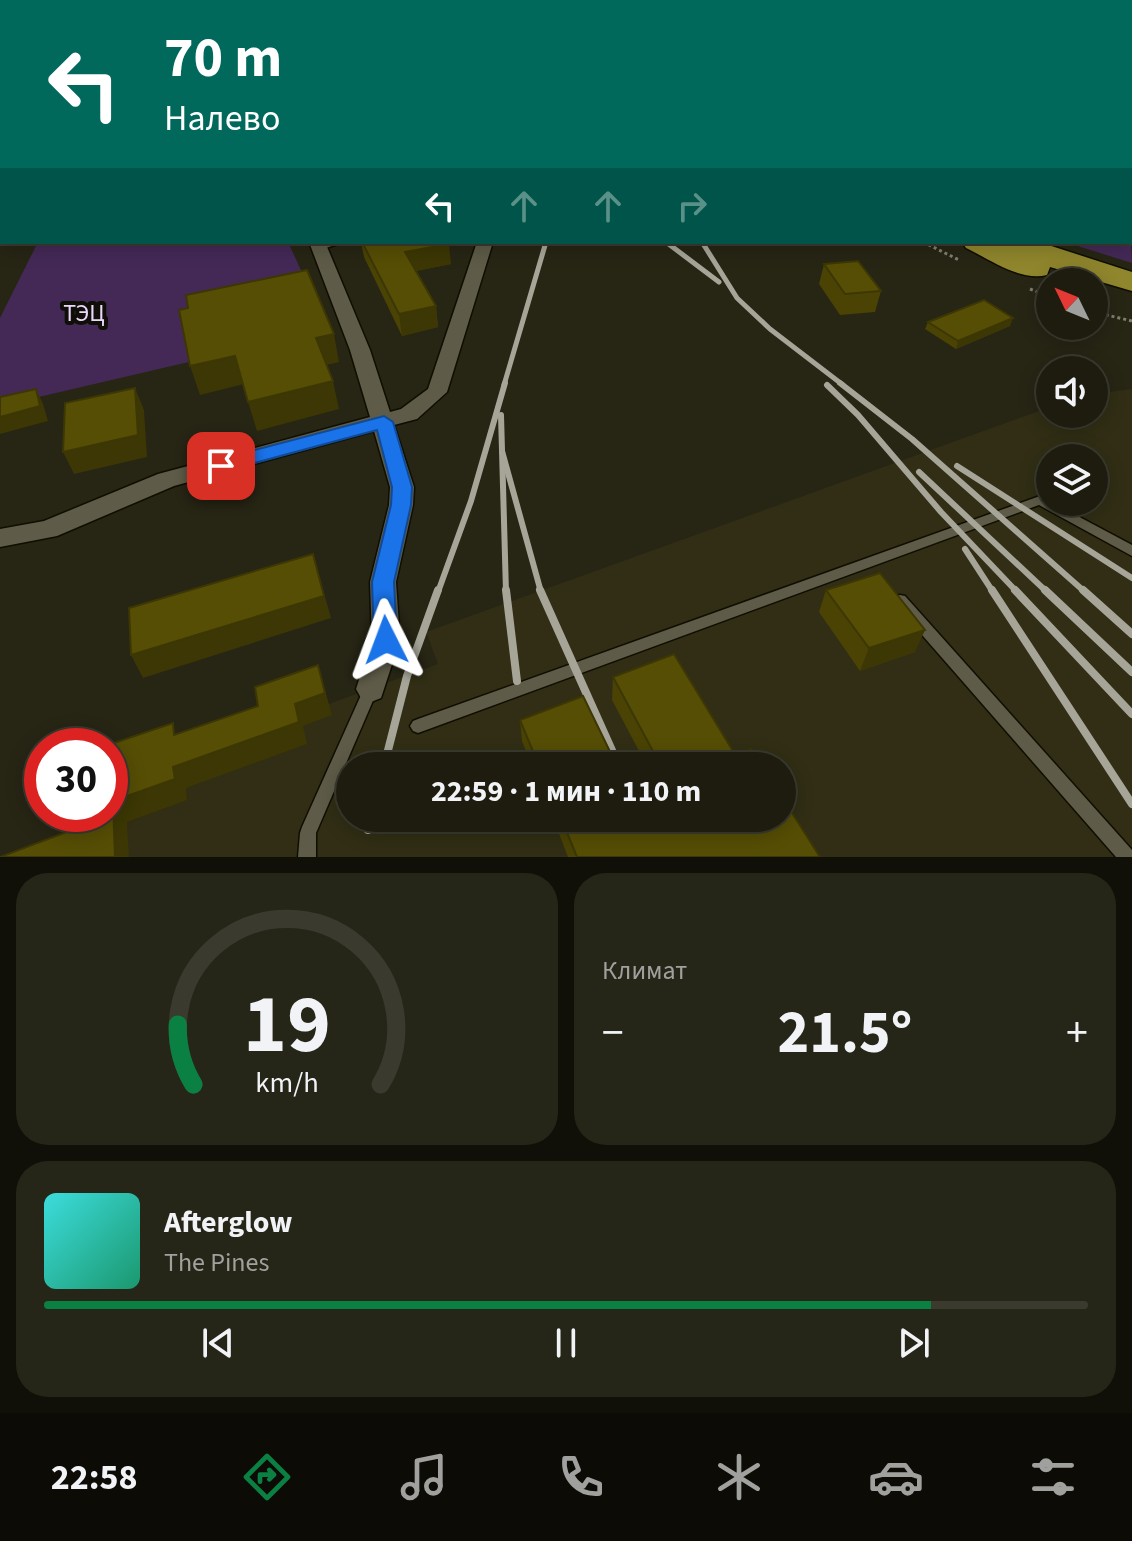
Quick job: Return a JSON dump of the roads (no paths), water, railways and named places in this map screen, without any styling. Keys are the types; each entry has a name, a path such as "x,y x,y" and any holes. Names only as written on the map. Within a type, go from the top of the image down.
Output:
{"highway":[{"path":"980,244 1036,270"},
{"path":"1018,244 1063,268"}],"street":[{"path":"326,244 402,487 401,505 383,582 386,640 371,689"},
{"path":"0,538 48,529 166,480 409,414 437,392 484,244"}],"lane":[{"path":"418,726 877,574 1040,500 1132,551"},
{"path":"877,574 1127,857"},
{"path":"307,857 308,833 371,689"}],"railway":[{"path":"504,385 545,244"},
{"path":"669,244 719,282"},
{"path":"703,244 737,298 770,329 843,385"},
{"path":"438,592 471,501 505,383"},
{"path":"840,383 912,439 1085,592"},
{"path":"827,385 858,415 941,512 1017,592"},
{"path":"501,415 502,451"},
{"path":"502,451 541,592"},
{"path":"502,451 506,592"},
{"path":"957,466 1132,578"},
{"path":"919,472 1047,592"},
{"path":"965,549 993,592"},
{"path":"388,752 407,676 438,590"},
{"path":"506,590 517,681"},
{"path":"540,590 613,752"},
{"path":"992,590 1132,804"},
{"path":"1015,590 1132,714"},
{"path":"1045,590 1132,672"},
{"path":"1083,590 1132,634"}],"park label":[{"name":"ТЭЦ","path":"84,313"}]}
